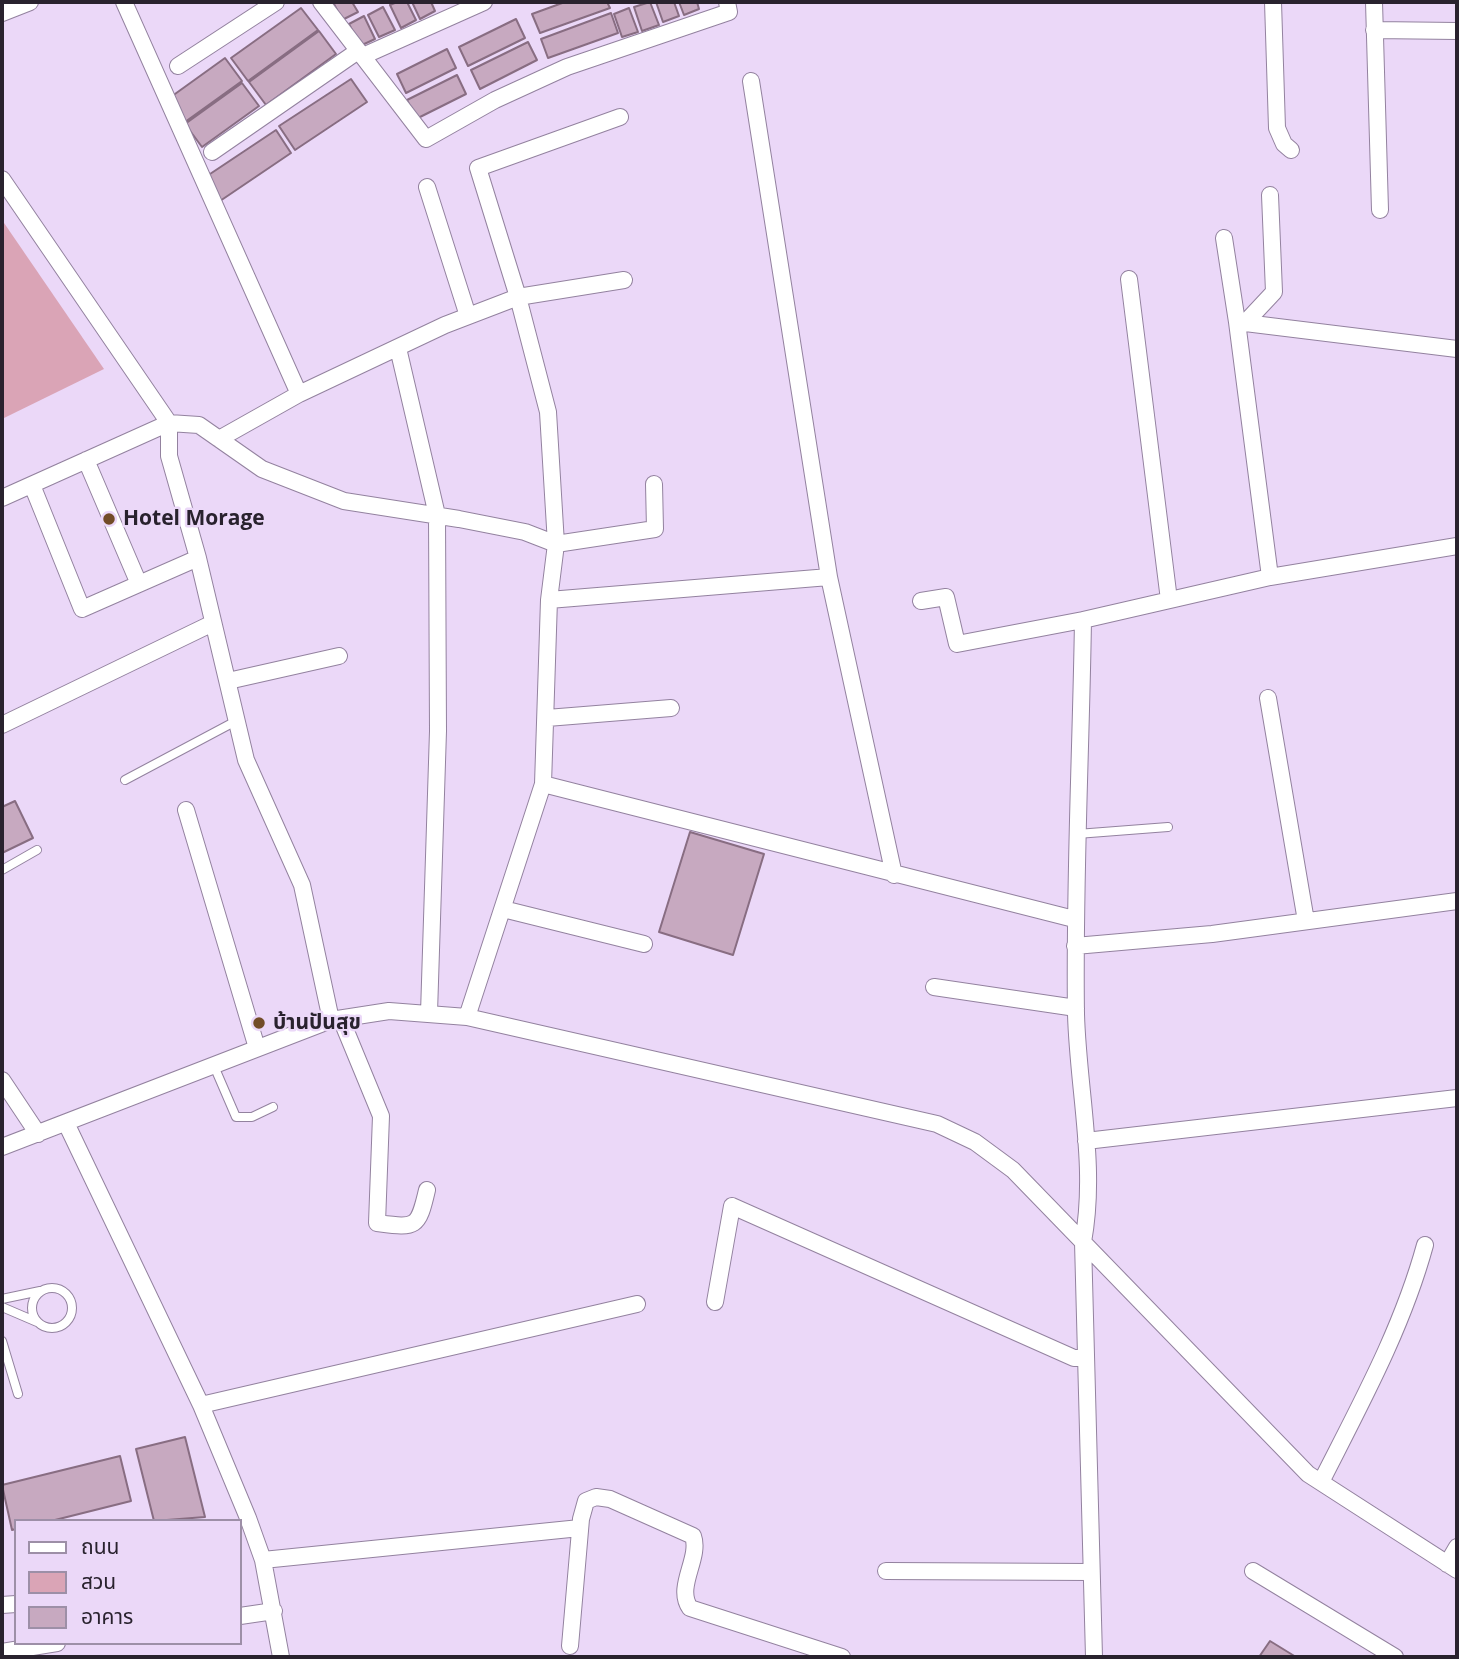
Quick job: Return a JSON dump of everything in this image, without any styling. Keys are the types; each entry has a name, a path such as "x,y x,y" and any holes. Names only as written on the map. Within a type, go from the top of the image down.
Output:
{"street":[{"path":"2,13 30,2"},
{"path":"124,2 299,394"},
{"path":"178,66 276,2"},
{"path":"321,2 426,139 495,100 567,67 729,12 727,2"},
{"path":"212,152 360,53 484,2"},
{"path":"1273,2 1277,128 1283,144 1291,150"},
{"path":"1374,2 1380,209"},
{"path":"1374,30 1457,31"},
{"path":"751,81 829,577 894,874"},
{"path":"467,1017 543,784 549,600 556,544 548,412 518,297 478,168 620,117"},
{"path":"2,179 169,423 169,456 198,558 239,720 246,760 302,885 336,1020 381,1116 377,1223 408,1227 415,1224 420,1220 427,1190"},
{"path":"426,187 468,316"},
{"path":"1241,322 1274,292 1270,195"},
{"path":"1224,238 1241,322 1270,577"},
{"path":"1129,279 1169,600"},
{"path":"219,439 299,394 468,316 518,297 624,281"},
{"path":"1241,322 1457,349"},
{"path":"398,348 437,515 438,731 429,1013"},
{"path":"2,498 169,423 198,425 262,469 344,501 525,532 556,544 655,528 654,484"},
{"path":"86,460 139,584"},
{"path":"32,485 82,609 198,558"},
{"path":"921,601 946,597 957,645 1083,620 1270,577 1457,546"},
{"path":"549,600 829,577"},
{"path":"1083,620 1081,776 1074,919 1076,1008 1089,1210 1083,1242 1084,1358 1094,1657"},
{"path":"2,724 214,623"},
{"path":"228,681 339,656"},
{"path":"1268,698 1306,921"},
{"path":"547,718 671,708"},
{"path":"543,784 1074,919"},
{"path":"186,810 257,1048"},
{"path":"1075,946 1212,934 1457,901"},
{"path":"503,909 644,943"},
{"path":"934,987 1076,1008"},
{"path":"2,1147 336,1020 389,1011 467,1017 937,1124 975,1142 1013,1170 1308,1474 1452,1567 1457,1547"},
{"path":"2,1080 38,1134"},
{"path":"1086,1141 1457,1098"},
{"path":"66,1124 201,1405 245,1524 263,1560 281,1657"},
{"path":"715,1302 732,1206 1074,1358 1084,1358"},
{"path":"1321,1482 1382,1361 1413,1290 1425,1245"},
{"path":"201,1405 637,1304"},
{"path":"570,1646 580,1528 586,1502 596,1497 610,1499 693,1536 696,1544 685,1595 690,1608 842,1657"},
{"path":"263,1560 580,1528"},
{"path":"886,1571 1091,1572"},
{"path":"1253,1571 1395,1657"},
{"path":"242,1616 274,1611"},
{"path":"2,1651 43,1645"}],"lane":[{"path":"125,780 239,720"},
{"path":"1077,834 1168,827"},
{"path":"2,870 37,850"},
{"path":"214,1066 236,1117 252,1117 273,1107"},
{"path":"2,1299 58,1289 66,1294 72,1307 64,1325 54,1328 2,1307"},
{"path":"37,1322 33,1316 33,1302 43,1290"},
{"path":"2,1341 18,1394"}],"green space":[{"path":"2,220 104,369 2,419"}],"building":[{"path":"333,2 352,2 358,12 342,20"},
{"path":"407,2 416,20 401,28 390,5"},
{"path":"412,2 431,2 435,11 420,19"},
{"path":"565,2 607,2 610,8 540,33 532,14"},
{"path":"650,2 659,25 642,31 634,7"},
{"path":"656,2 674,2 679,16 663,22"},
{"path":"679,2 697,2 699,9 684,15"},
{"path":"383,7 395,30 379,37 368,15"},
{"path":"301,8 318,30 248,81 231,58"},
{"path":"629,8 638,32 622,37 614,14"},
{"path":"611,13 618,33 548,58 541,39"},
{"path":"364,16 375,39 360,46 349,24"},
{"path":"516,19 525,38 468,66 459,47"},
{"path":"319,31 336,54 266,105 249,82"},
{"path":"528,42 537,60 480,89 471,70"},
{"path":"447,49 456,68 406,93 397,74"},
{"path":"225,58 242,81 185,122 168,99"},
{"path":"457,75 466,94 416,119 407,100"},
{"path":"351,79 367,102 295,150 279,126"},
{"path":"242,83 259,106 202,147 185,124"},
{"path":"276,130 291,153 220,201 204,178"},
{"path":"15,801 33,838 2,853 2,807"},
{"path":"690,832 764,854 733,955 659,932"},
{"path":"185,1437 205,1517 154,1519 136,1449"},
{"path":"120,1456 131,1501 59,1519 14,1519 12,1530 2,1485"},
{"path":"1270,1641 1296,1657 1259,1657"}],"place":[{"name":"Hotel Morage","path":"109,519"},
{"name":"บ้านปันสุข","path":"259,1023"}]}
